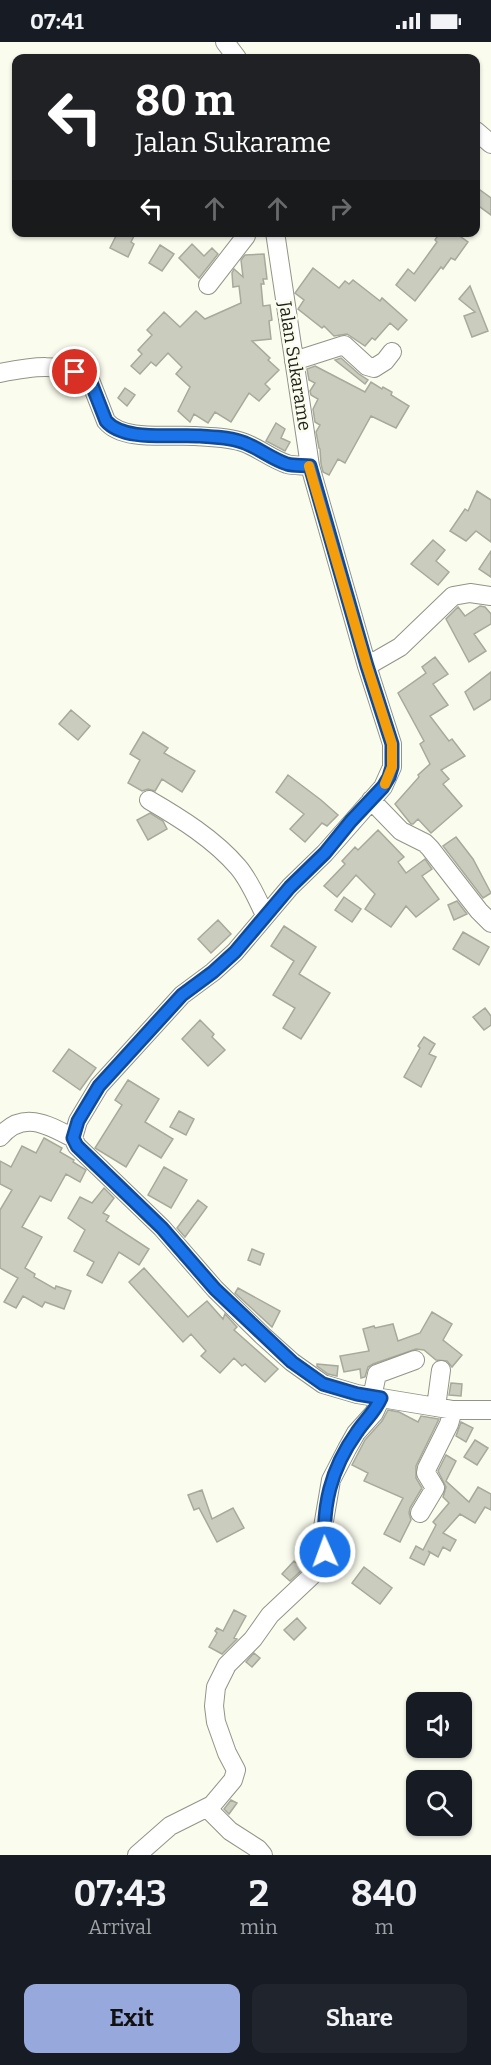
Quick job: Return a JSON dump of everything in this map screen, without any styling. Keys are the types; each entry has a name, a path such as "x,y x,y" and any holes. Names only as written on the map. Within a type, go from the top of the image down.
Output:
{"street":[{"path":"208,285 241,237"},
{"name":"Jalan Sukarame","path":"73,1138 78,1121 99,1086 182,995 235,952 290,887 325,853 383,787 392,767 393,751 310,466 275,237"},
{"path":"294,361 344,345 367,366 374,368 385,361 392,352"},
{"path":"0,373 42,366 75,372 90,380 106,421 121,431 149,435 230,439 244,442 289,465 310,466"},
{"path":"367,666 400,647 453,597 470,592 491,596"},
{"path":"149,800 175,815 233,861 245,877 265,915"},
{"path":"371,800 401,831 430,848 491,923"},
{"path":"0,1137 16,1122 26,1121 51,1127 73,1138 77,1146 162,1228 215,1289 292,1362 323,1384 377,1398 445,1408 491,1410"},
{"path":"137,1855 170,1826 207,1808 217,1799 235,1774 235,1767 227,1753 216,1722 214,1692 219,1679 227,1665 253,1639 270,1615 321,1567 324,1556 323,1527 331,1480 357,1433 374,1413 377,1398 377,1374 415,1360"},
{"path":"420,1513 435,1488 426,1473 427,1468 449,1425 441,1370"},
{"path":"207,1808 230,1831 258,1849 263,1855"}],"building":[{"path":"480,190 491,198 491,215 480,207"},
{"path":"116,237 134,237 131,242 134,244 128,257 110,248"},
{"path":"437,237 461,237 468,242 455,260 451,258 443,269 441,267 415,301 396,285 408,269 414,274 437,242 435,240"},
{"path":"192,244 204,256 212,248 218,254 199,278 179,258"},
{"path":"160,245 174,254 162,271 149,263"},
{"path":"264,254 267,279 263,279 264,284 261,284 263,306 270,305 271,339 252,341 279,370 265,384 270,389 259,401 249,393 231,422 215,412 208,423 194,414 190,422 178,411 190,387 176,374 182,367 168,353 156,366 151,362 140,374 131,366 142,354 138,350 152,335 147,330 164,312 180,327 196,311 205,319 241,303 239,286 233,287 232,273 234,269 243,277 241,260 245,255"},
{"path":"313,268 339,288 345,281 349,284 353,280 380,301 382,298 407,320 398,330 390,323 375,340 372,338 365,346 347,334 334,336 324,326 322,328 298,309 304,300 295,293"},
{"path":"470,286 488,331 472,337 464,316 475,312 459,299"},
{"path":"341,358 368,380 365,384 335,360"},
{"path":"315,366 365,392 371,382 382,389 383,387 409,406 396,428 371,416 345,463 338,459 329,475 323,472 321,464 316,432 320,425 315,422 313,409 318,399 311,395 310,391 315,383 309,380 307,369"},
{"path":"125,388 135,395 127,406 118,398"},
{"path":"276,423 285,429 281,438 290,442 285,451 266,441"},
{"path":"477,491 491,500 491,542 476,531 466,541 450,531 465,509 468,511"},
{"path":"433,540 445,550 436,561 449,572 438,585 411,564"},
{"path":"491,551 491,577 479,569"},
{"path":"480,606 485,607 491,614 491,624 474,634 486,651 469,662 446,619 458,607 465,616"},
{"path":"435,657 448,674 433,684 448,705 430,716 449,741 452,739 465,756 441,770 449,779 443,784 462,806 431,833 418,819 411,824 395,804 430,764 420,744 424,741 398,693 426,673 422,667"},
{"path":"491,672 491,699 474,710 465,692"},
{"path":"71,710 90,726 78,740 59,724"},
{"path":"143,732 168,748 164,753 195,771 182,792 162,779 155,791 148,789 142,791 128,783 140,760 130,754"},
{"path":"288,775 338,815 327,826 322,823 305,842 290,829 304,814 276,792"},
{"path":"150,813 163,821 167,829 148,840 137,820"},
{"path":"378,830 404,857 398,862 406,873 425,859 432,869 422,876 439,899 416,917 406,906 391,927 365,909 375,894 356,875 337,897 324,886 345,864 342,861 355,847 358,850"},
{"path":"456,837 473,859 491,893 483,898 443,846"},
{"path":"344,897 361,909 352,922 335,910"},
{"path":"457,901 467,914 454,920 448,905"},
{"path":"218,920 231,934 211,953 198,939"},
{"path":"284,926 316,947 299,974 330,993 301,1039 283,1028 295,1008 273,995 294,961 271,946"},
{"path":"463,932 489,947 479,965 453,949"},
{"path":"485,1008 491,1016 491,1025 484,1030 473,1017"},
{"path":"200,1020 225,1050 208,1066 182,1039"},
{"path":"424,1037 435,1044 429,1054 436,1057 421,1087 404,1077"},
{"path":"69,1049 96,1068 80,1090 53,1071"},
{"path":"128,1080 159,1099 145,1122 173,1139 161,1158 139,1145 126,1167 95,1148 122,1105 115,1100"},
{"path":"179,1111 194,1119 186,1135 170,1127"},
{"path":"44,1138 62,1148 60,1152 86,1170 80,1182 66,1174 51,1201 40,1196 22,1227 42,1237 25,1268 35,1274 34,1277 55,1289 56,1286 71,1291 64,1309 45,1302 42,1307 23,1296 16,1308 4,1302 18,1278 0,1268 0,1210 12,1190 0,1184 0,1161 11,1167 22,1146 36,1153"},
{"path":"164,1167 187,1180 171,1208 148,1195"},
{"path":"104,1188 114,1198 103,1213 109,1216 106,1221 149,1249 139,1265 119,1252 102,1283 87,1275 94,1262 74,1251 85,1230 68,1218 80,1197 92,1203"},
{"path":"198,1200 207,1207 185,1237 177,1228"},
{"path":"252,1249 264,1254 260,1265 248,1260"},
{"path":"144,1268 188,1317 207,1301 223,1319 225,1314 237,1327 234,1330 278,1369 265,1382 245,1364 242,1366 234,1358 220,1373 201,1356 206,1351 191,1334 183,1342 129,1282"},
{"path":"238,1288 280,1311 272,1327 235,1293"},
{"path":"432,1312 452,1324 443,1340 462,1355 452,1367 447,1361 436,1360 424,1350 416,1349 373,1364 368,1367 365,1377 361,1378 360,1369 344,1372 340,1356 369,1351 363,1329 393,1324 398,1341 420,1333"},
{"path":"317,1364 338,1366 337,1376 328,1374"},
{"path":"451,1383 462,1384 461,1396 449,1395"},
{"path":"388,1410 399,1412 418,1422 421,1416 439,1419 416,1466 416,1478 422,1488 410,1508 411,1520 400,1542 384,1534 403,1498 364,1481 368,1473 352,1465 365,1440 382,1421"},
{"path":"461,1422 473,1428 466,1442 456,1436"},
{"path":"475,1440 488,1448 477,1465 464,1457"},
{"path":"446,1455 456,1461 446,1481 469,1502 478,1487 491,1494 491,1510 485,1507 475,1523 460,1514 443,1533 456,1540 450,1551 443,1547 438,1557 428,1551 430,1553 424,1565 410,1558 416,1546 423,1550 436,1525 433,1522 449,1503 443,1497 446,1487 438,1471"},
{"path":"202,1490 212,1519 233,1508 244,1528 217,1542 199,1508 194,1510 188,1495"},
{"path":"294,1561 303,1569 290,1581 282,1574"},
{"path":"364,1567 392,1588 380,1604 352,1583"},
{"path":"234,1610 246,1616 234,1638 237,1639 222,1654 209,1647 217,1633 215,1631 217,1628 223,1631"},
{"path":"297,1618 306,1628 294,1640 284,1630"},
{"path":"254,1653 260,1658 252,1667 246,1662"},
{"path":"231,1800 237,1803 229,1814 224,1809"}],"slow traffic":[{"path":"309,466 392,744 392,767 385,784"}],"route":[{"path":"75,372 90,380 106,421 121,431 149,435 230,439 244,442 289,465 310,466 367,666 392,744 392,767 383,787 325,853 290,887 235,952 182,995 127,1054 99,1086 78,1121 73,1138 77,1146 162,1228 215,1289 292,1362 323,1384 381,1398 374,1413 347,1449 331,1480 323,1527 325,1552"}]}
